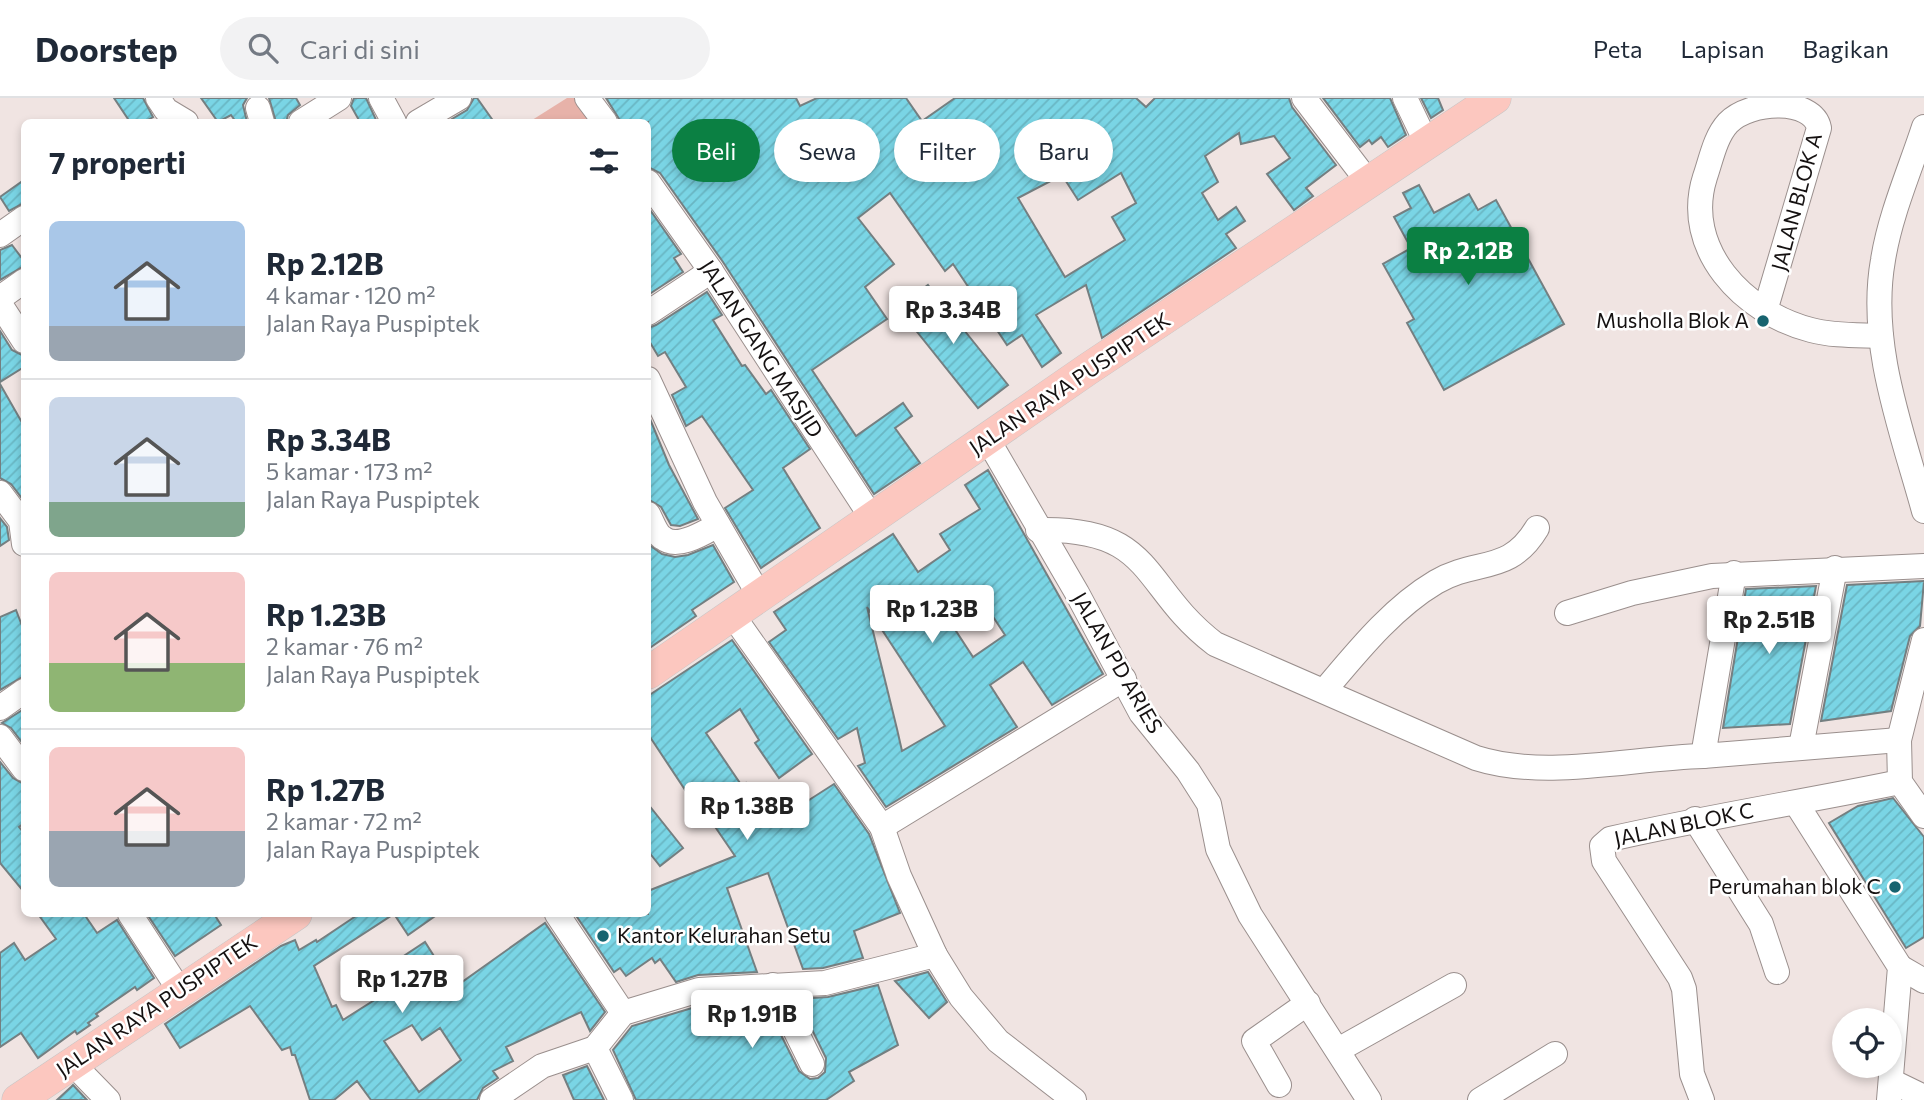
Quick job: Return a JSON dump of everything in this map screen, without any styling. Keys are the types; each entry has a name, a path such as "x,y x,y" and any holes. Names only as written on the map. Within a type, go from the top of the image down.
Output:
{"main road":[{"name":"JALAN RAYA PUSPIPTEK","path":"651,671 731,613 988,440 1088,369 1495,98"},
{"name":"JALAN RAYA PUSPIPTEK","path":"18,1100 71,1062 291,917"}],"street":[{"path":"307,119 340,98"},
{"path":"382,98 392,119"},
{"path":"423,119 458,98"},
{"path":"587,98 603,119"},
{"path":"1304,98 1369,183"},
{"path":"1405,98 1427,144"},
{"name":"JALAN BLOK A","path":"1765,311 1819,128 1813,112 1792,100 1767,102 1728,122 1720,134 1701,191 1699,220 1711,255 1723,275 1765,311 1812,331 1881,336"},
{"path":"1924,127 1883,257 1881,336 1894,399 1924,511"},
{"name":"JALAN GANG MASJID","path":"651,186 711,271 872,518"},
{"path":"0,235 21,220"},
{"path":"651,311 711,271"},
{"path":"0,298 21,283"},
{"path":"0,304 21,336"},
{"path":"651,385 718,525 759,595"},
{"name":"JALAN PD ARIES","path":"988,440 1077,593 1150,728 1188,771 1209,804 1226,870 1250,915 1369,1100"},
{"path":"0,493 21,526"},
{"path":"651,518 662,538 668,541 690,539 718,525"},
{"path":"1324,691 1371,635 1436,582 1521,552 1537,528"},
{"path":"1038,530 1070,530 1115,541 1147,567 1188,620 1215,644 1476,758 1518,768 1541,770 1899,740"},
{"path":"1567,613 1632,593 1734,573 1924,566"},
{"path":"1801,747 1835,568"},
{"path":"1703,756 1734,573"},
{"path":"731,613 882,827 899,876 935,955 961,997 998,1041 1074,1100"},
{"path":"1924,640 1899,740 1900,782 1924,816"},
{"path":"882,827 1124,679"},
{"path":"0,708 21,693"},
{"path":"0,737 21,765"},
{"name":"JALAN BLOK C","path":"1702,1100 1692,1074 1681,978 1604,860 1602,846 1610,839 1695,819 1797,803 1900,782"},
{"path":"1797,803 1900,967 1924,981"},
{"path":"1695,819 1760,924 1777,972"},
{"path":"133,917 180,991"},
{"path":"559,917 623,1013"},
{"path":"492,1100 542,1066 595,1048 623,1013 699,990 825,983 935,955"},
{"path":"1900,967 1891,1091 1924,1097"},
{"path":"773,985 811,1064"},
{"path":"1338,1050 1454,985"},
{"path":"1279,1085 1254,1041 1308,1003"},
{"path":"595,1048 621,1100"},
{"path":"1480,1100 1555,1054"},
{"path":"71,1062 108,1100"}],"shaded area":[{"path":"567,98 590,98 604,119 534,119"}],"building":[{"path":"114,98 143,98 153,117 128,119"},
{"path":"201,98 247,98 243,105 246,119 234,119 231,115 216,119"},
{"path":"269,98 296,98 300,105 287,119 275,119"},
{"path":"354,98 366,98 376,119 358,119 351,106"},
{"path":"474,98 477,98 492,119 452,119 467,110"},
{"path":"606,98 796,98 800,106 817,98 906,98 921,119 894,119 894,182 1000,182 1000,119 925,119 955,98 1136,98 1146,107 1155,98 1289,98 1292,107 1336,165 1306,188 1313,196 1294,210 1267,174 1290,158 1274,136 1241,144 1239,133 1205,156 1218,182 1202,193 1218,220 1236,207 1245,221 1226,234 1236,248 1102,338 1086,285 1036,315 1061,353 1042,367 1022,335 1007,345 953,264 945,271 890,193 858,218 894,264 865,287 887,319 812,370 856,436 903,403 912,416 895,428 920,463 874,494 723,262 660,173 651,168 651,119 619,119","holes":["1014,119 1113,119 1113,178 1121,173 1136,203 1112,217 1125,240 1065,277 1018,198 1049,182 1014,182"]},
{"path":"1323,98 1390,98 1406,135 1388,147 1381,137 1372,144 1369,140 1360,147"},
{"path":"1421,98 1438,98 1443,110 1431,118"},
{"path":"21,182 21,205 9,211 0,197"},
{"path":"1066,182 1107,182 1078,200"},
{"path":"1419,185 1434,213 1469,194 1478,210 1496,200 1564,324 1444,390 1407,323 1414,319 1383,264 1411,248 1394,217 1411,208 1403,193"},
{"path":"651,211 681,254 674,258 683,272 651,293"},
{"path":"12,245 21,257 21,268 0,280 0,250"},
{"path":"928,285 1008,385 978,408 898,308"},
{"path":"707,292 722,315 713,320 742,366 745,365 766,394 771,390 810,449 783,468 820,528 761,568 725,508 753,490 702,416 686,426 672,395 686,387 665,352 658,356 651,344 651,327"},
{"path":"0,331 12,350 21,354 21,369 0,382"},
{"path":"0,384 21,421 21,497 11,484 0,478"},
{"path":"651,421 669,465 698,519 680,526 671,525 661,507 651,501"},
{"path":"988,470 1103,674 1052,705 1023,662 990,685 1017,727 886,807 858,766 865,763 857,728 838,739 769,642 786,630 774,612 893,534 918,572 950,550 940,534 980,509 965,485","holes":["867,607 945,726 902,751 897,729","988,609 1005,635 973,657 956,631"]},
{"path":"0,518 7,527 9,540 0,546"},
{"path":"713,545 734,582 692,610 696,616 651,647 651,546 662,554 675,557"},
{"path":"1924,581 1920,626 1910,636 1891,711 1821,721 1847,585"},
{"path":"1816,586 1790,724 1723,728 1746,589"},
{"path":"16,610 21,623 21,678 0,690 0,617"},
{"path":"732,640 812,754 779,778 755,743 759,740 740,709 706,733 742,786 746,783 773,823 834,784 869,834 900,913 854,931 863,958 823,968 803,969 768,873 727,888 757,972 698,975 676,982 660,959 655,963 652,958 626,976 620,968 614,972 577,917 651,917 651,890 735,856 707,815 703,817 651,739 651,694"},
{"path":"21,711 21,741 11,728 2,723"},
{"path":"0,762 13,778 21,782 21,888 0,863"},
{"name":"Perumahan blok C","path":"1893,798 1924,837 1924,937 1906,948 1829,823 1858,806"},
{"path":"651,808 683,848 660,866 651,855"},
{"path":"40,917 86,917 97,933 117,920 154,978 137,990 135,987 96,1014 98,1016 88,1023 90,1025 77,1034 75,1031 38,1058 21,1033 0,1047 0,953 14,943 25,960 56,939"},
{"path":"149,917 216,917 221,925 175,956"},
{"path":"354,917 389,917 314,966 332,1007 336,1005 343,1020 387,992 375,975 425,942 451,983 459,978 462,982 545,923 605,1012 590,1031 581,1012 506,1047 513,1061 493,1071 498,1078 483,1088 477,1100 371,1100 357,1081 334,1100 310,1100 290,1047 282,1050 250,1006 180,1048 165,1024 281,946 295,940 299,950 316,940 317,942","holes":["412,1025 422,1040 440,1028 461,1060 419,1092 384,1041"]},
{"path":"396,917 434,917 408,935"},
{"path":"928,972 947,1002 929,1018 895,981"},
{"path":"878,985 898,1045 849,1072 854,1081 826,1100 636,1100 613,1050 632,1026 702,1005 764,1001 799,1071 810,1079 818,1078 825,1072 826,1058 797,999 828,997"},
{"path":"587,1066 604,1100 574,1100 563,1075"},
{"path":"73,1085 87,1100 57,1100 71,1087"}],"place":[{"name":"Musholla Blok A","path":"1763,321"},
{"name":"Perumahan blok C","path":"1895,887"},
{"name":"Kantor Kelurahan Setu","path":"603,936"}]}
